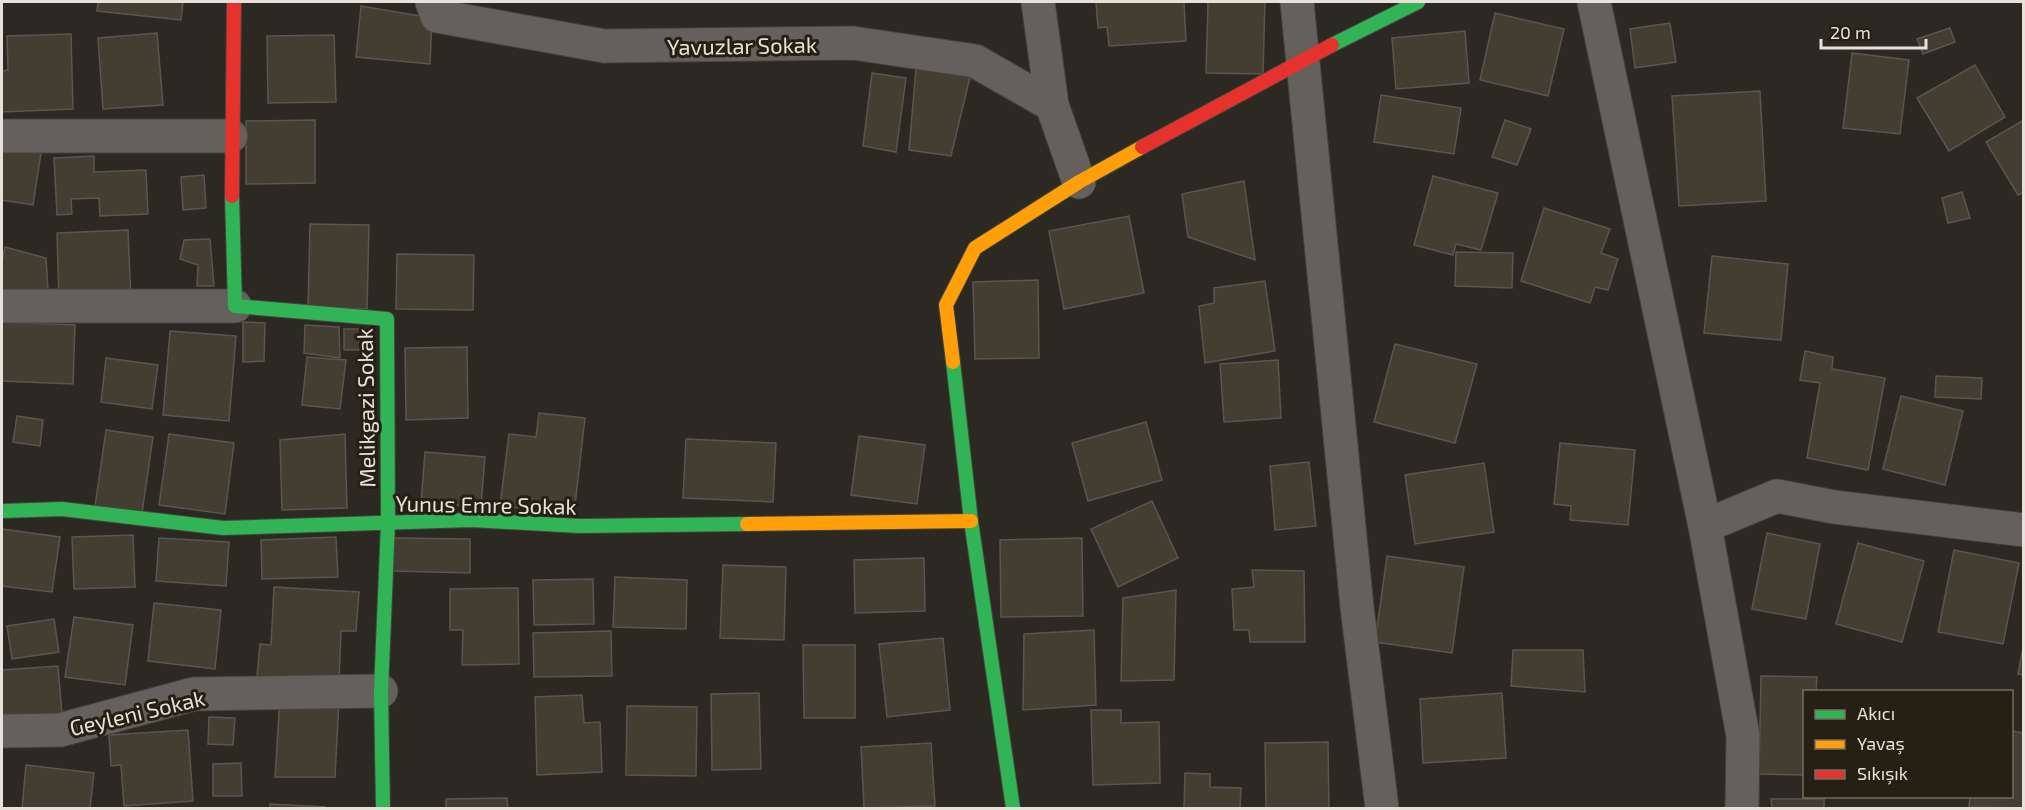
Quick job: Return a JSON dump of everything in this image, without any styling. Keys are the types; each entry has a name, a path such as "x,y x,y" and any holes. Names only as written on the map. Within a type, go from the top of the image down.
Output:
{"street":[{"path":"2,306 235,306 231,136 234,2"},
{"name":"Yavuzlar Sokak","path":"432,2 437,16 604,46 853,44 975,61 1052,105"},
{"path":"1038,2 1052,105 1079,182"},
{"path":"1297,2 1357,607 1382,808"},
{"path":"1013,808 970,521 946,305 975,248 1079,182 1302,60 1418,2"},
{"path":"1594,2 1705,526 1743,736 1742,808"},
{"path":"2,136 231,136"},
{"name":"Melikgazi Sokak","path":"235,306 387,319 388,523 381,691 383,808"},
{"path":"1705,526 1777,496 1834,507 2024,530"},
{"name":"Yunus Emre Sokak","path":"2,511 62,509 223,528 471,520 580,526 970,521"},
{"name":"Geyleni Sokak","path":"2,731 60,730 194,694 381,691"}],"building":[{"path":"98,2 183,2 181,20 97,11"},
{"path":"1096,2 1184,2 1186,41 1109,46 1107,27 1098,28"},
{"path":"1208,2 1265,2 1263,74 1206,73"},
{"path":"361,6 432,18 430,64 356,57"},
{"path":"1495,13 1564,29 1548,96 1480,80"},
{"path":"1670,23 1676,62 1635,68 1630,29"},
{"path":"1950,28 1955,42 1923,54 1917,39"},
{"path":"1465,31 1469,83 1396,89 1392,38"},
{"path":"157,33 163,105 103,109 98,38"},
{"path":"71,34 73,109 2,112 2,71 8,70 7,36"},
{"path":"334,35 336,102 268,103 267,36"},
{"path":"1852,53 1909,60 1900,134 1843,128"},
{"path":"1975,65 2005,117 1949,151 1917,98"},
{"path":"916,68 971,73 951,156 909,150"},
{"path":"872,73 906,78 896,152 863,146"},
{"path":"1760,91 1766,201 1679,206 1672,96"},
{"path":"1381,95 1461,108 1454,154 1374,142"},
{"path":"315,120 315,183 246,184 246,121"},
{"path":"1505,120 1531,129 1517,165 1492,157"},
{"path":"2024,120 2024,192 2018,195 1986,142"},
{"path":"2,148 41,153 33,205 2,200"},
{"path":"94,156 94,172 146,170 148,214 100,216 99,198 71,199 72,214 57,215 54,158"},
{"path":"204,175 206,208 183,210 181,177"},
{"path":"1433,176 1498,193 1481,250 1456,244 1453,255 1414,245"},
{"path":"1244,181 1255,260 1188,237 1182,194"},
{"path":"1962,192 1970,218 1948,223 1942,198"},
{"path":"1544,208 1610,229 1601,253 1618,259 1608,290 1595,287 1590,303 1521,281"},
{"path":"1129,216 1144,293 1064,309 1049,231"},
{"path":"310,224 369,225 367,309 308,307"},
{"path":"128,230 131,301 59,304 57,233"},
{"path":"210,239 214,286 197,286 198,265 180,259 184,240"},
{"path":"5,247 46,258 49,306 2,297 2,262"},
{"path":"1456,252 1513,253 1512,288 1455,286"},
{"path":"397,254 474,255 473,310 396,309"},
{"path":"1712,256 1788,264 1781,340 1704,333"},
{"path":"1038,280 1039,358 975,359 973,282"},
{"path":"1265,281 1275,351 1205,363 1199,306 1214,303 1214,288"},
{"path":"2,322 75,325 73,384 2,381"},
{"path":"243,322 265,323 264,361 243,362"},
{"path":"305,325 339,327 340,358 304,353"},
{"path":"344,329 365,329 366,350 344,350"},
{"path":"170,331 236,336 229,421 163,415"},
{"path":"1395,344 1477,364 1455,443 1374,422"},
{"path":"467,347 468,418 406,420 405,348"},
{"path":"1805,351 1833,357 1832,369 1885,378 1868,470 1807,458 1820,383 1800,380"},
{"path":"307,357 346,360 340,409 302,405"},
{"path":"106,358 158,365 152,409 101,402"},
{"path":"1278,360 1281,418 1224,422 1220,364"},
{"path":"1936,376 1982,378 1981,399 1935,397"},
{"path":"1901,396 1963,411 1945,485 1883,469"},
{"path":"539,413 585,418 574,514 500,506 509,434 536,437"},
{"path":"17,416 43,420 40,446 13,442"},
{"path":"1146,422 1162,480 1088,501 1072,443"},
{"path":"106,430 153,437 142,513 95,506"},
{"path":"169,434 234,443 225,514 159,505"},
{"path":"345,434 347,508 282,510 280,440"},
{"path":"859,436 925,445 917,504 851,495"},
{"path":"686,439 776,443 773,502 683,498"},
{"path":"1560,443 1635,450 1628,525 1570,520 1571,506 1554,504"},
{"path":"425,452 485,457 481,507 421,502"},
{"path":"1309,462 1316,526 1275,530 1270,466"},
{"path":"1484,463 1494,532 1415,544 1405,475"},
{"path":"1152,501 1178,558 1118,587 1091,529"},
{"path":"2,529 60,537 52,592 2,586"},
{"path":"1767,533 1820,544 1806,619 1752,609"},
{"path":"133,535 135,587 74,589 72,537"},
{"path":"336,537 338,577 262,579 261,540"},
{"path":"159,538 229,542 226,586 156,581"},
{"path":"393,538 470,539 470,573 393,571"},
{"path":"1082,538 1083,616 1001,617 1000,540"},
{"path":"1858,543 1924,561 1902,642 1836,624"},
{"path":"1954,550 2019,563 2003,644 1938,632"},
{"path":"1387,556 1464,567 1452,653 1375,642"},
{"path":"924,558 925,611 855,613 854,560"},
{"path":"723,565 786,567 784,640 720,638"},
{"path":"1252,570 1304,571 1305,642 1250,642 1249,630 1234,630 1232,589 1254,587"},
{"path":"615,577 687,580 686,629 613,627"},
{"path":"593,579 594,624 534,625 533,580"},
{"path":"274,587 359,592 356,631 341,631 339,682 257,677 260,644 271,645"},
{"path":"518,588 519,664 462,665 463,630 450,630 450,589"},
{"path":"1176,590 1174,680 1121,681 1123,598"},
{"path":"154,603 221,610 215,669 148,661"},
{"path":"74,617 133,625 125,685 65,677"},
{"path":"54,619 59,652 12,659 7,626"},
{"path":"1094,630 1096,705 1023,710 1024,634"},
{"path":"611,631 612,676 534,677 533,633"},
{"path":"943,638 950,710 887,717 879,644"},
{"path":"2024,643 2024,675 2018,674"},
{"path":"803,645 855,645 855,718 804,718"},
{"path":"1513,650 1583,650 1585,692 1511,686"},
{"path":"58,666 62,714 2,720 2,670"},
{"path":"1761,676 1817,677 1816,690 1803,690 1803,775 1759,774"},
{"path":"759,693 761,769 712,770 711,694"},
{"path":"1502,693 1506,758 1423,763 1420,699"},
{"path":"582,695 584,723 600,722 602,772 537,775 535,697"},
{"path":"280,698 339,701 335,777 275,777"},
{"path":"627,706 697,707 696,776 626,775"},
{"path":"1091,710 1121,710 1121,723 1159,722 1160,783 1093,785"},
{"path":"209,717 235,718 233,745 208,744"},
{"path":"188,730 193,801 124,806 121,765 111,766 109,735"},
{"path":"2013,731 2024,733 2024,808 1969,807 1970,798 2013,798"},
{"path":"1328,742 1329,808 1266,808 1265,743"},
{"path":"931,743 935,806 864,808 861,747"},
{"path":"241,763 242,796 213,796 213,764"},
{"path":"26,765 94,773 90,808 22,808"},
{"path":"1185,773 1210,774 1210,787 1241,788 1240,808 1184,808"},
{"path":"507,798 508,808 446,808 446,799"},
{"path":"1771,799 1824,799 1824,808 1772,808"},
{"path":"270,804 325,807 270,808"}],"traffic: fast":[{"path":"1332,45 1418,2"},
{"path":"232,196 235,306 387,319 388,523 381,691 383,808"},
{"path":"953,362 971,521 1013,808"},
{"path":"2,511 62,509 223,528 471,520 580,526 747,524"}],"traffic: slow":[{"path":"953,362 946,305 975,248 1079,182 1142,147"},
{"path":"747,524 971,521"}],"traffic: jam":[{"path":"232,196 234,2"},
{"path":"1142,147 1332,45"}]}
